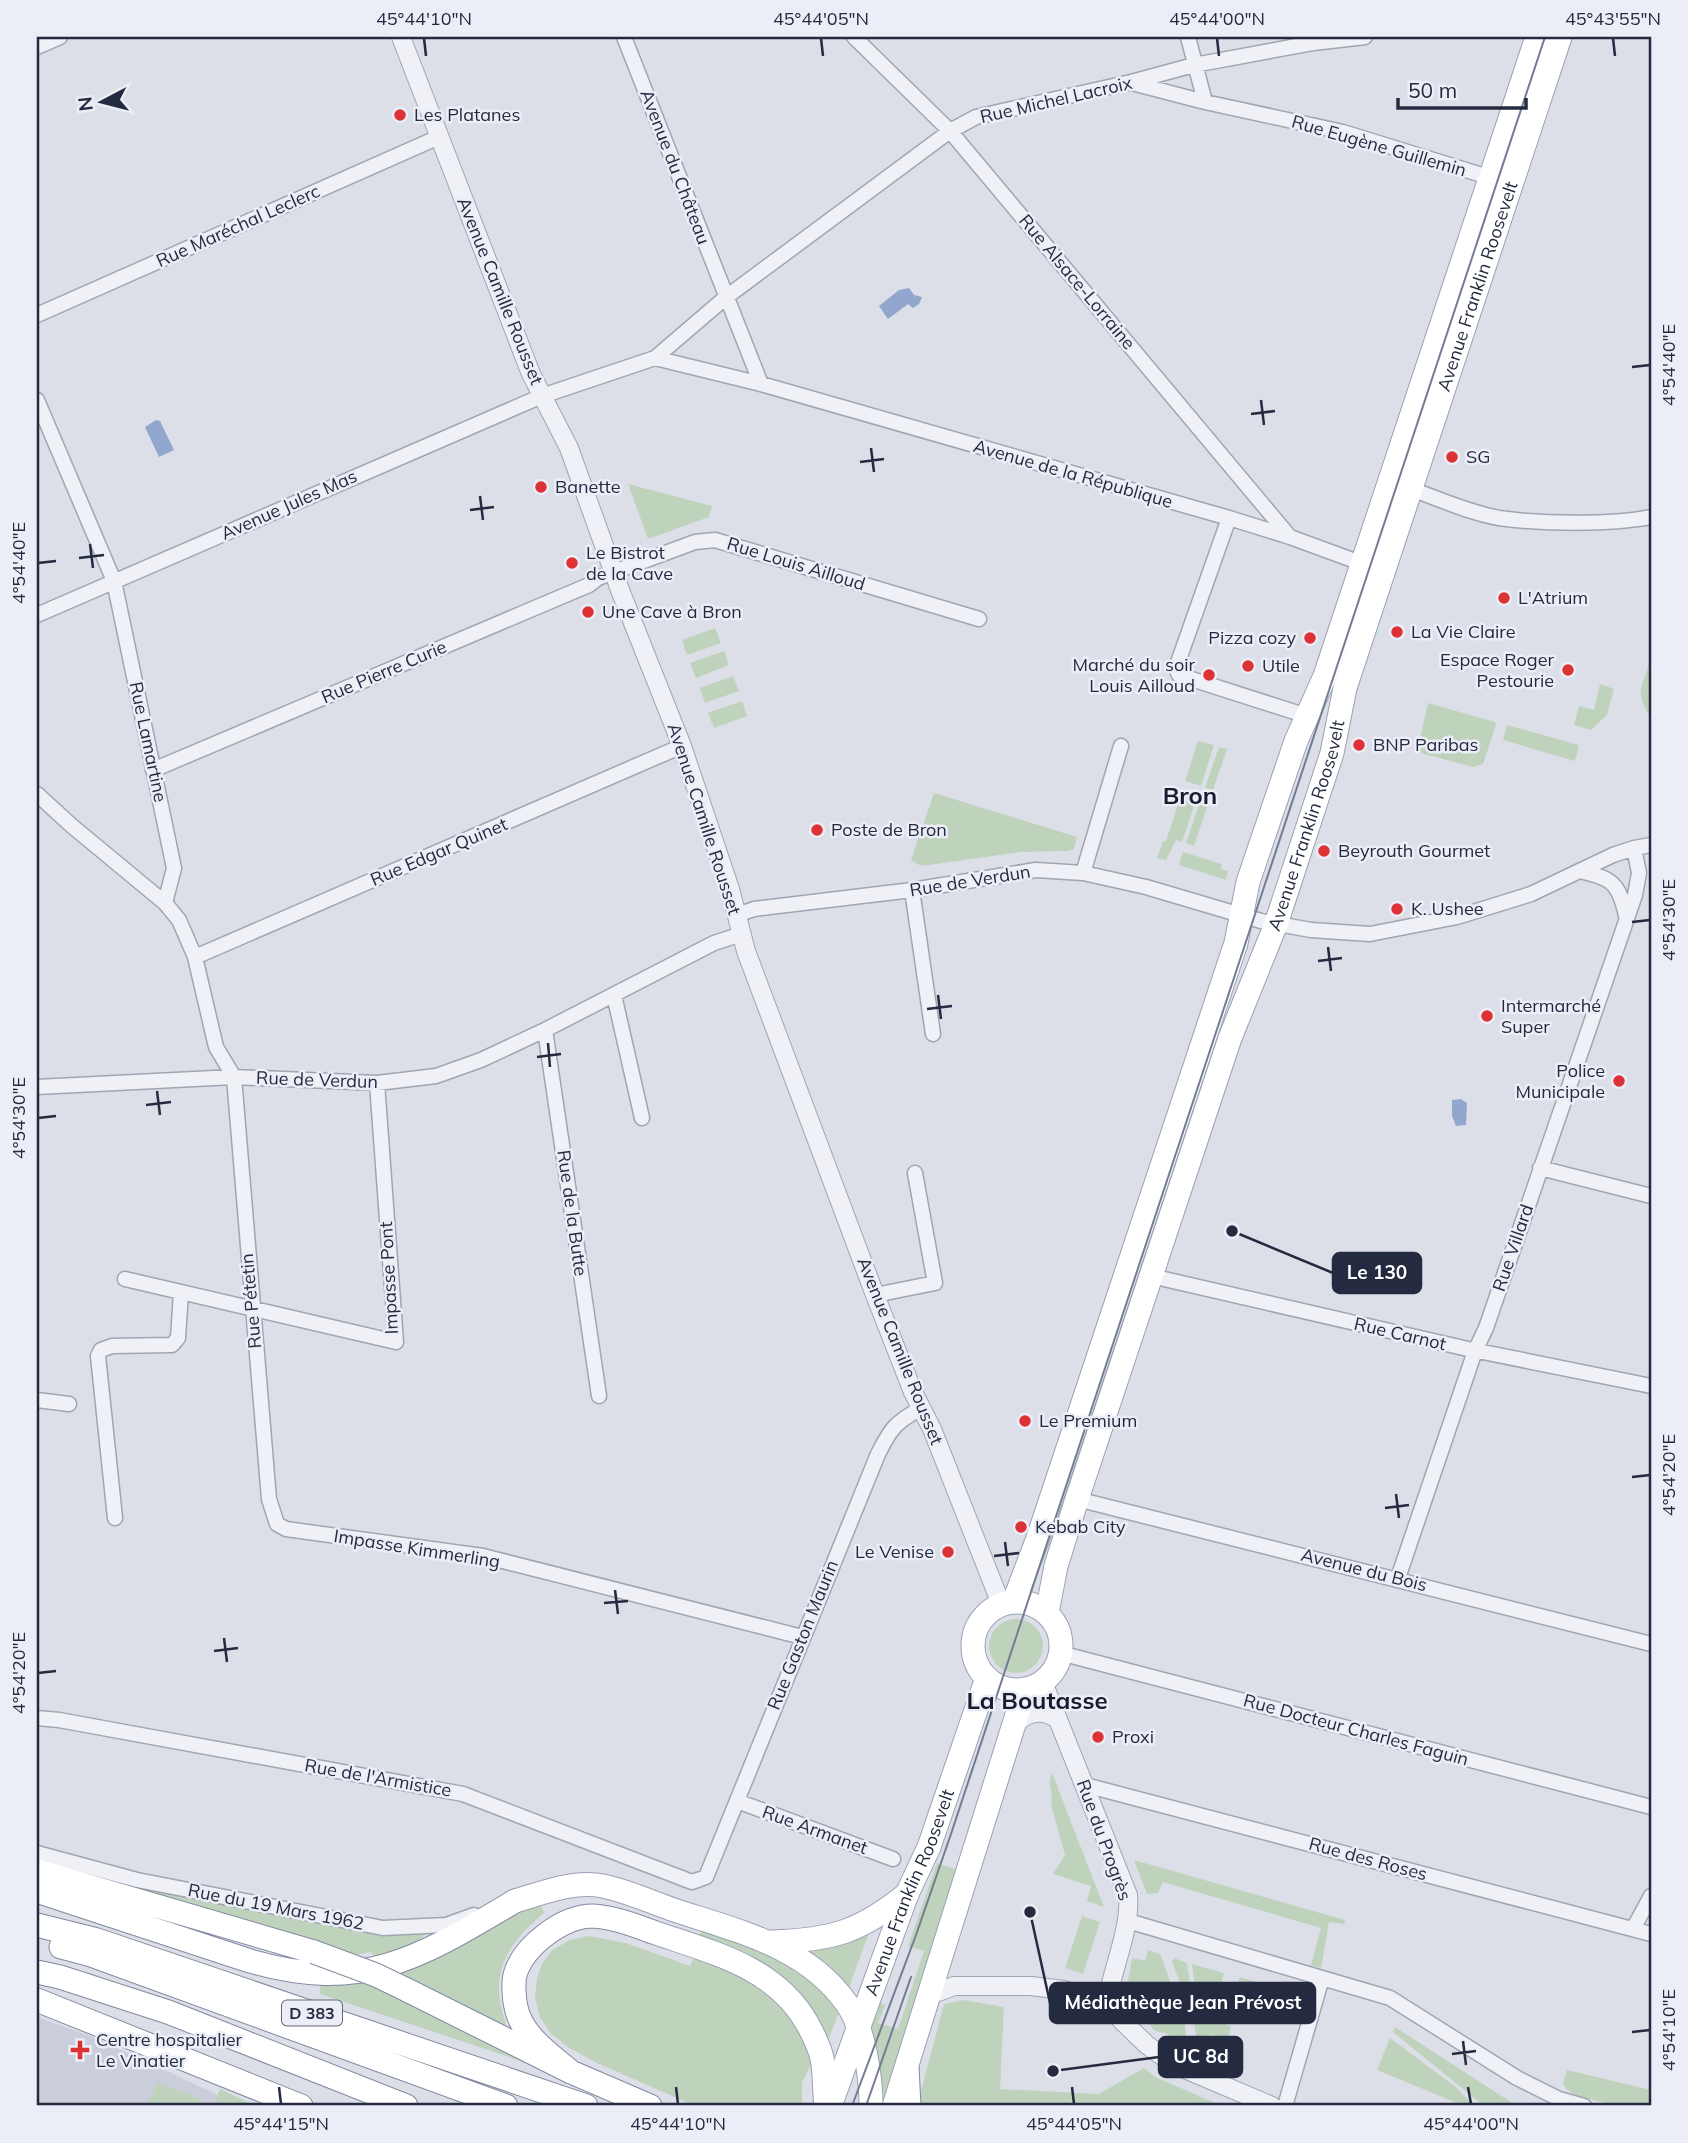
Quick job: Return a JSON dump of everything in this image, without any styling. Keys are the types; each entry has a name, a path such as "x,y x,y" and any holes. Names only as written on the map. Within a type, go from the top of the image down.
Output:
{"main road":[{"name":"Avenue Franklin Roosevelt","path":"1047,1613 1056,1566 1077,1499 1230,1038 1276,924 1332,753 1374,567 1490,177 1537,37"},
{"name":"Avenue Franklin Roosevelt","path":"828,2106 907,1894 929,1847 987,1678 978,1666 973,1652 974,1637 984,1617 1008,1603 1038,1538 1236,943 1248,882 1296,741 1411,489 1560,37"},
{"path":"894,2106 1014,1725 1034,1685 1054,1669 1060,1653 1059,1631 1047,1613 1034,1605 1008,1603"},
{"path":"987,1678 1006,1689 1034,1685"},
{"path":"37,1871 314,1952 366,1971 571,2072 650,2106"},
{"path":"37,1891 260,1963 310,1973 354,1973 391,1965 428,1951 515,1901 562,1887 602,1885 772,1942 829,1982 848,2004 858,2027 867,2065 871,2106"},
{"path":"772,1942 809,1940 847,1932 880,1916 907,1894"},
{"path":"571,2072 526,2029 516,2008 515,1976 527,1952 557,1926 591,1916 626,1922 737,1962 760,1973 783,1990 815,2038 822,2059 828,2106"},
{"name":"D 383","path":"37,1925 97,1940 586,2106"},
{"path":"37,1940 91,1955 506,2106"},
{"path":"37,1972 168,2012 406,2106"},
{"path":"37,2000 301,2106"},
{"path":"907,2067 909,2106"}],"street":[{"path":"37,47 60,37"},
{"name":"Avenue Camille Rousset","path":"401,37 531,374 569,449 682,746 742,934 875,1295 921,1408 1008,1603"},
{"name":"Avenue du Château","path":"624,37 725,298"},
{"name":"Rue Alsace-Lorraine","path":"854,37 950,131 1290,537"},
{"path":"1188,37 1205,102"},
{"name":"Rue Michel Lacroix","path":"655,358 725,298 950,131 976,117 1194,65 1313,43 1364,37"},
{"name":"Rue Eugène Guillemin","path":"1131,82 1205,102 1343,132 1490,177 1511,186"},
{"name":"Rue Maréchal Leclerc","path":"37,315 439,137"},
{"path":"725,298 761,384"},
{"path":"542,396 655,358"},
{"name":"Avenue de la République","path":"655,358 761,384 1228,518 1374,567"},
{"name":"Avenue Jules Mas","path":"37,615 542,396"},
{"name":"Rue Lamartine","path":"37,400 114,581 174,868 165,903"},
{"path":"1411,489 1497,517 1538,521 1630,521 1651,517"},
{"path":"1228,518 1176,668 1179,675 1307,716"},
{"name":"Rue Louis Ailloud","path":"614,572 695,542 715,540 979,619"},
{"name":"Rue Pierre Curie","path":"153,770 614,572"},
{"name":"Rue Edgar Quinet","path":"195,957 682,746"},
{"path":"1083,873 1121,746"},
{"name":"Rue de Verdun","path":"37,794 165,903 179,920 195,957 216,1047 233,1077 377,1083 436,1076 481,1060 714,943 742,934"},
{"name":"Rue de Verdun","path":"737,915 754,909 912,890 1036,870 1083,873 1165,892 1276,924 1358,934 1395,931 1457,917 1531,894 1634,848 1651,845"},
{"name":"Rue Villard","path":"1398,1578 1635,895 1639,873 1634,848"},
{"path":"1579,871 1604,877 1613,885 1622,897 1626,918"},
{"path":"912,890 933,1034"},
{"path":"614,995 642,1118"},
{"name":"Rue de la Butte","path":"545,1030 599,1396"},
{"path":"37,1087 233,1077"},
{"name":"Rue Pétetin","path":"233,1077 269,1499 277,1524"},
{"name":"Impasse Pont","path":"125,1279 396,1342 377,1083"},
{"path":"1540,1168 1651,1196"},
{"path":"875,1295 935,1283 915,1173"},
{"name":"Rue Carnot","path":"1151,1276 1475,1351 1651,1387"},
{"path":"115,1518 99,1356 101,1350 112,1346 172,1345 178,1338 181,1292"},
{"path":"37,1400 69,1404"},
{"name":"Rue Gaston Maurin","path":"706,1877 878,1454 891,1428 921,1408"},
{"name":"Avenue du Bois","path":"1077,1499 1651,1644"},
{"name":"Impasse Kimmerling","path":"277,1524 286,1529 483,1556 802,1637"},
{"name":"Rue Docteur Charles Faguin","path":"1060,1653 1651,1807"},
{"name":"Rue du Progrès","path":"1034,1685 1057,1719 1128,1895 1128,1921 1110,1982 1107,2003"},
{"path":"1014,1725 1021,1718 1040,1712 1057,1719"},
{"name":"Rue de l'Armistice","path":"37,1718 463,1794 692,1882 706,1877"},
{"name":"Rue des Roses","path":"1085,1785 1651,1934"},
{"name":"Rue Armanet","path":"737,1801 893,1859"},
{"name":"Rue du 19 Mars 1962","path":"37,1853 137,1880 383,1928 446,1925 515,1901"},
{"path":"1633,1929 1651,1896"},
{"path":"1128,1921 1390,1998 1517,2078 1559,2099 1584,2106"},
{"path":"1285,2106 1322,1978"},
{"path":"930,1995 954,1986 1031,1986 1064,1990 1107,2003 1121,2020 1166,2060 1272,2106"}],"shaded area":[{"name":"Centre hospitalier Le Vinatier","path":"37,2017 98,2039 218,2095 213,2106 37,2106"}],"green space":[{"path":"628,484 712,506 709,517 648,539"},
{"path":"715,628 721,643 687,655 682,640"},
{"path":"724,651 729,665 696,678 690,663"},
{"path":"1651,658 1651,718 1642,701 1641,688"},
{"path":"733,676 739,691 705,703 700,688"},
{"path":"1600,684 1614,689 1607,715 1591,730 1574,725 1579,706 1594,710"},
{"path":"742,701 747,716 714,728 708,713"},
{"path":"1428,703 1495,722 1483,764 1473,767 1417,752"},
{"path":"1507,725 1579,745 1575,761 1503,740"},
{"path":"1198,741 1214,745 1201,786 1185,781"},
{"path":"1219,747 1227,749 1213,790 1205,788"},
{"path":"934,793 1077,837 1074,849 1021,852 921,866 911,860"},
{"path":"1180,798 1195,803 1182,842 1176,840 1166,860 1157,858 1163,841 1166,841"},
{"path":"1199,804 1207,807 1194,846 1186,843"},
{"path":"1183,852 1222,864 1221,869 1228,871 1226,880 1179,865"},
{"path":"1016,1619 1035,1627 1043,1646 1035,1665 1016,1673 997,1665 989,1646 997,1627"},
{"path":"1052,1773 1104,1907 1087,1901 1091,1886 1053,1874 1065,1855 1051,1805"},
{"path":"1134,1860 1345,1920 1344,1924 1329,1922 1321,1968 1311,1965 1321,1928 1163,1882 1158,1893 1147,1894"},
{"path":"37,1861 372,1933 395,1936 426,1933 410,1945 377,1957 370,1952 351,1956"},
{"path":"937,1863 958,1870 887,2106 880,2106 868,2020 876,2002 885,2005 878,2023 898,2029 924,1951 908,1946"},
{"path":"540,1902 544,1913 520,1936 504,1961 500,1975 499,1990 506,2023 504,2029 394,1973 490,1923"},
{"path":"1082,1916 1100,1922 1083,1974 1065,1968"},
{"path":"871,1928 849,1987 829,1965 808,1950"},
{"path":"701,1931 768,1952 809,1974 840,2010 828,2040 805,2000 791,1985 760,1962 699,1936"},
{"path":"589,1936 626,1943 690,1966 694,1958 736,1974 769,1994 794,2022 812,2063 802,2082 802,2106 695,2106 597,2063 551,2034 540,2017 535,1998 542,1964 552,1950 570,1940"},
{"path":"1148,1950 1160,1954 1184,2018 1188,2053 1168,2034 1155,2031 1129,2002 1126,1992 1132,1958 1145,1961"},
{"path":"1174,1958 1187,1963 1194,2015 1231,2026 1228,2039 1211,2034 1209,2041 1212,2069 1203,2063 1199,2055 1193,2016 1172,1962"},
{"path":"1192,1964 1224,1973 1217,1998 1233,2002 1240,1977 1299,1995 1296,2007 1243,1990 1233,2019 1198,2009"},
{"path":"321,1978 369,1979 527,2063 320,1994"},
{"path":"963,2000 1004,2007 1000,2089 1099,2094 1144,2068 1155,2077 1222,2106 917,2106 944,2004"},
{"path":"1395,2027 1517,2106 1484,2106 1393,2032"},
{"path":"1390,2038 1457,2088 1470,2102 1464,2106 1377,2070"},
{"path":"1567,2070 1651,2090 1651,2106 1603,2102 1577,2095 1563,2084"},
{"path":"158,2083 200,2099 200,2106 147,2106"},
{"path":"220,2089 256,2106 213,2106"}],"water":[{"path":"909,288 914,295 922,297 919,304 913,308 908,304 888,319 879,306 899,290"},
{"path":"156,420 160,421 174,450 159,457 145,427"},
{"path":"1461,1099 1467,1103 1466,1125 1456,1126 1452,1116 1452,1100"}],"tram line":[{"path":"852,2106 952,1831 1545,37"},
{"path":"866,2106 911,1977"}],"place":[{"name":"Les Platanes","path":"400,115"},
{"name":"SG","path":"1452,457"},
{"name":"Banette","path":"541,487"},
{"name":"Le Bistrot de la Cave","path":"572,563"},
{"name":"L'Atrium","path":"1504,598"},
{"name":"Une Cave à Bron","path":"588,612"},
{"name":"La Vie Claire","path":"1397,632"},
{"name":"Pizza cozy","path":"1310,638"},
{"name":"Utile","path":"1248,666"},
{"name":"Espace Roger Pestourie","path":"1568,670"},
{"name":"Marché du soir Louis Ailloud","path":"1209,675"},
{"name":"BNP Paribas","path":"1359,745"},
{"name":"Poste de Bron","path":"817,830"},
{"name":"Beyrouth Gourmet","path":"1324,851"},
{"name":"K. Ushee","path":"1397,909"},
{"name":"Intermarché Super","path":"1487,1016"},
{"name":"Police Municipale","path":"1619,1081"},
{"name":"Le 130","path":"1232,1231"},
{"name":"Le Premium","path":"1025,1421"},
{"name":"Kebab City","path":"1021,1527"},
{"name":"Le Venise","path":"948,1552"},
{"name":"Proxi","path":"1098,1737"},
{"name":"Médiathèque Jean Prévost","path":"1030,1912"},
{"name":"Centre hospitalier Le Vinatier","path":"80,2050"},
{"name":"UC 8d","path":"1053,2071"}],"district":[{"name":"Bron","path":"1190,796"},
{"name":"La Boutasse","path":"1037,1701"}]}
